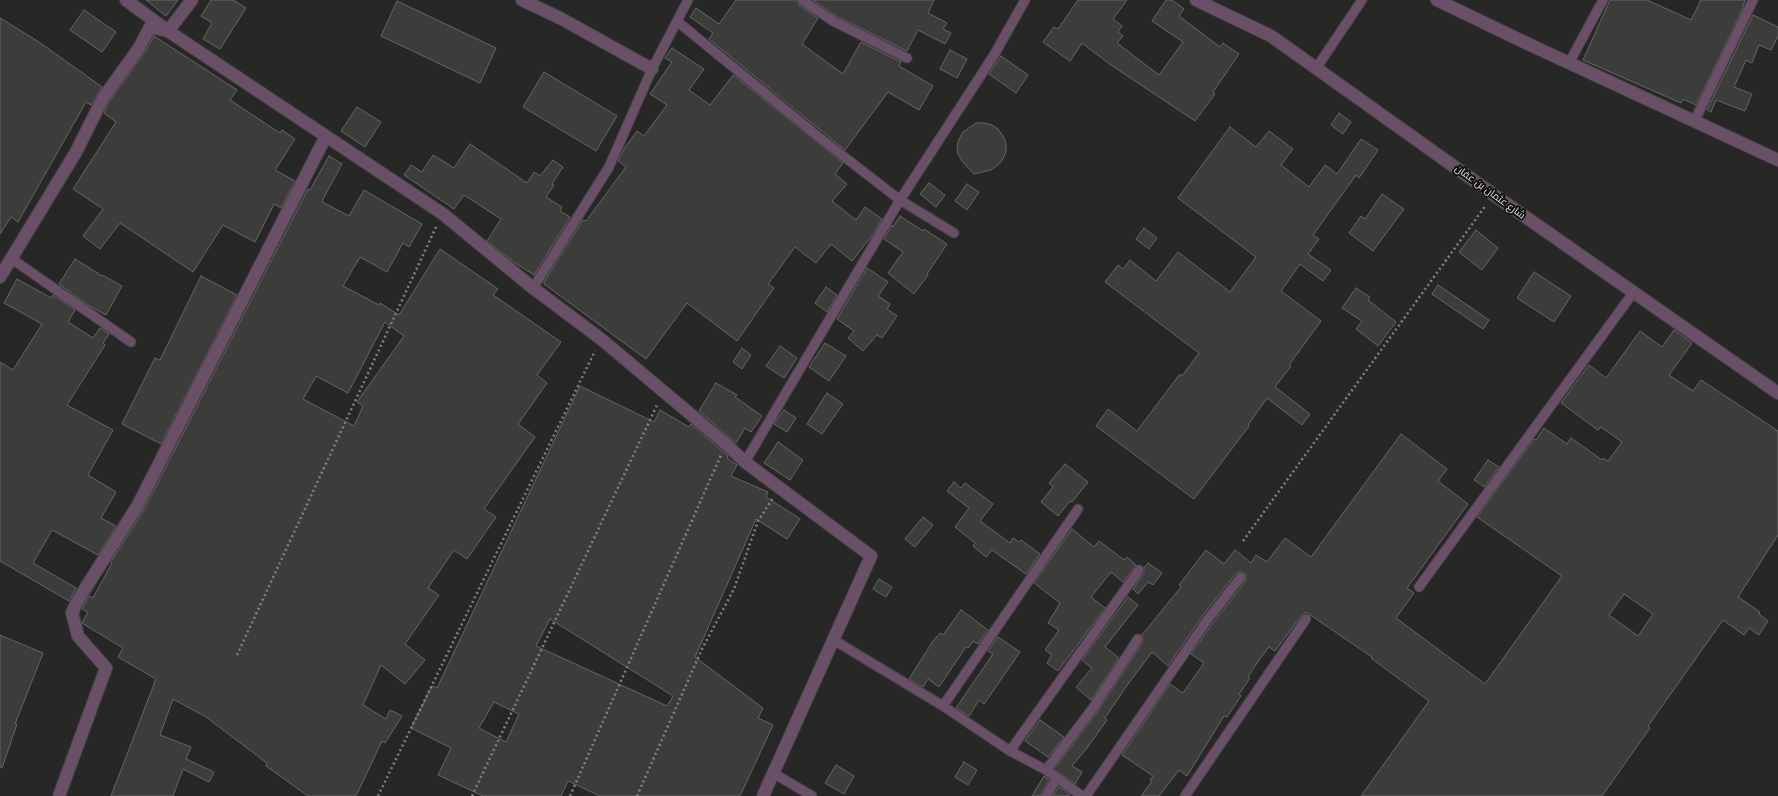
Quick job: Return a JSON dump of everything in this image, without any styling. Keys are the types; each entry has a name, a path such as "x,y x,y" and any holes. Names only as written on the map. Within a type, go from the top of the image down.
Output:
{"street":[{"path":"126,0 168,31 443,214 533,288 601,339 726,444 745,462 871,556 832,639 763,796"},
{"path":"168,31 192,0"},
{"path":"522,0 560,18 652,69"},
{"name":"شارع عثمان بن عفان","path":"1196,0 1271,36 1317,67 1494,195 1778,393"},
{"path":"1437,0 1694,122 1778,160"},
{"path":"0,277 76,152 103,98 139,48 150,27 168,31"},
{"path":"59,796 106,668 78,636 72,613 78,600 138,505 326,136"}],"lane":[{"path":"533,288 609,167 652,69 678,22 688,0"},
{"path":"802,0 833,21 908,58"},
{"path":"745,462 900,200 994,55 1025,0"},
{"path":"1317,67 1362,0"},
{"path":"1569,63 1603,0"},
{"path":"1694,122 1753,0"},
{"path":"678,22 820,138 900,200 954,233"},
{"path":"12,259 131,342"},
{"path":"1419,587 1633,293"},
{"path":"943,706 1078,509"},
{"path":"1010,751 1139,570"},
{"path":"1086,796 1208,619 1241,577"},
{"path":"1185,796 1306,619"},
{"path":"832,639 943,706 1010,751 1046,770 1082,796"},
{"path":"1046,770 1093,708 1138,639"},
{"path":"773,773 812,796"},
{"path":"1046,796 1057,778"}],"path":[{"path":"1243,542 1494,195"},
{"path":"237,655 443,214"},
{"path":"378,796 601,339"},
{"path":"472,796 663,392"},
{"path":"570,796 726,444"},
{"path":"637,796 702,649 734,589 758,521 780,488"}],"building":[{"path":"146,0 178,0 166,16"},
{"path":"211,0 233,0 246,8 220,49 203,39 212,23 201,16"},
{"path":"736,0 796,0 799,5 818,18 802,44 843,74 861,42 901,62 899,66 933,86 919,110 888,92 845,150 709,39 713,33 690,17 696,8 719,24"},
{"path":"813,0 934,0 928,13 947,23 943,29 951,33 945,44 918,30 907,51 836,16"},
{"path":"1078,0 1127,0 1113,19 1122,26 1118,32 1123,36 1117,43 1159,75 1183,42 1152,21 1166,0 1172,0 1184,9 1179,16 1220,47 1223,43 1239,54 1213,92 1215,94 1195,121 1111,65 1082,43 1070,61 1043,42 1054,27 1058,29"},
{"path":"1610,0 1647,0 1691,20 1701,0 1745,0 1742,10 1696,105 1683,99 1681,103 1583,60"},
{"path":"397,1 496,48 480,83 381,36"},
{"path":"84,10 116,32 102,52 70,30"},
{"path":"1753,15 1778,27 1778,36 1771,50 1759,45 1752,63 1746,60 1734,87 1752,94 1745,111 1716,100 1711,112 1707,110"},
{"path":"0,18 39,42 102,87 91,105 86,102 18,222 11,217 0,234"},
{"path":"154,36 237,90 230,100 280,133 282,130 295,139 275,170 295,181 281,208 274,204 255,242 223,225 193,272 120,223 100,249 83,236 103,209 73,189 116,122 104,113 109,102 145,52"},
{"path":"672,48 704,69 689,90 710,105 733,75 843,163 835,174 847,184 832,201 856,220 865,207 882,219 874,233 852,261 831,244 816,263 795,247 768,284 774,288 737,341 687,303 646,359 544,284 544,282 583,220 586,221 626,167 618,161 624,149 637,131 644,136 667,105 650,94 672,62 665,58"},
{"path":"950,50 967,59 957,78 940,69"},
{"path":"1001,56 1028,75 1016,93 989,74"},
{"path":"544,72 617,116 596,151 523,107"},
{"path":"357,107 381,122 365,147 341,131"},
{"path":"1339,113 1351,122 1343,134 1331,125"},
{"path":"976,123 992,125 998,129 1006,143 1006,151 1003,159 998,165 991,170 974,174 962,161 958,154 957,146 963,132"},
{"path":"1230,127 1256,147 1269,131 1293,149 1281,165 1309,187 1325,165 1337,174 1361,139 1378,150 1359,178 1356,175 1313,235 1319,239 1308,254 1331,270 1323,281 1300,264 1281,291 1321,321 1275,387 1310,414 1302,425 1267,398 1248,425 1249,426 1194,499 1096,426 1108,409 1137,431 1180,374 1182,376 1199,353 1105,282 1118,265 1123,269 1130,260 1156,281 1178,252 1230,292 1256,257 1178,198"},
{"path":"470,144 527,183 534,172 540,176 553,160 563,167 546,197 562,207 560,211 570,217 534,275 515,263 487,241 501,219 464,195 454,209 404,175 411,165 422,172 433,155 454,168"},
{"path":"329,156 342,164 322,201 326,204 349,216 364,190 422,224 409,247 403,243 387,272 360,257 343,286 379,305 380,303 399,315 440,249 498,289 493,295 561,342 537,375 547,383 518,424 535,437 484,509 496,517 467,559 454,550 428,588 439,595 405,644 425,660 405,684 381,665 363,705 386,719 390,710 402,716 385,743 382,741 356,796 308,796 266,766 267,763 206,717 173,699 160,735 191,747 186,759 214,772 209,782 183,769 173,796 111,796 156,679 118,657 123,648 82,623 88,612 82,609 89,596 93,598 112,563 111,562 145,508 308,189 310,190","holes":["385,322 404,336 357,402 363,406 354,426 303,399 316,376 348,393"]},
{"path":"929,183 945,195 936,207 920,194"},
{"path":"967,184 979,192 967,210 955,201"},
{"path":"1382,194 1404,209 1373,251 1349,233 1361,216 1365,219"},
{"path":"900,216 947,244 927,274 928,275 914,294 888,273 903,252 884,239 892,225 893,227"},
{"path":"1144,228 1157,238 1149,249 1136,239"},
{"path":"1476,230 1498,248 1482,270 1459,252"},
{"path":"75,259 102,276 122,286 106,315 88,305 59,284"},
{"path":"867,268 888,282 878,296 890,304 887,309 897,316 882,338 877,335 863,351 848,338 854,331 837,319"},
{"path":"1534,272 1571,296 1554,322 1517,298"},
{"path":"201,276 237,295 161,444 122,424 155,358 160,360"},
{"path":"17,279 51,298 53,295 75,310 68,322 93,338 100,328 109,334 103,343 105,345 67,405 113,430 88,475 116,492 101,518 116,526 98,555 52,530 33,563 76,588 69,601 0,561 0,362 13,370 42,324 4,303"},
{"path":"1438,285 1489,320 1483,329 1432,294"},
{"path":"826,287 837,295 827,312 815,303"},
{"path":"1356,288 1370,297 1368,300 1396,322 1378,346 1356,329 1362,321 1342,308"},
{"path":"1674,330 1692,343 1669,375 1693,391 1701,380 1778,431 1778,535 1738,597 1760,612 1759,614 1768,621 1759,635 1749,628 1744,635 1723,620 1648,726 1650,728 1602,796 1361,796 1429,701 1371,658 1372,657 1306,612 1301,616 1275,651 1269,647 1259,660 1248,677 1250,678 1239,694 1241,696 1227,717 1224,716 1187,776 1179,770 1159,796 1141,796 1152,781 1150,780 1153,776 1122,755 1170,684 1183,693 1204,663 1191,654 1246,581 1246,574 1241,571 1236,573 1203,615 1168,666 1152,652 1105,718 1107,720 1072,766 1082,772 1075,784 1054,769 1098,711 1143,642 1142,635 1181,587 1179,585 1206,550 1224,564 1235,550 1251,563 1256,555 1267,562 1285,538 1311,557 1401,434 1447,469 1438,481 1468,504 1407,588 1414,593 1396,618 1485,684 1562,576 1477,517 1534,439 1536,440 1544,428 1567,444 1571,438 1602,460 1603,458 1608,461 1622,442 1601,427 1598,430 1561,403 1589,365 1606,378 1640,331 1662,347","holes":["1624,594 1653,614 1638,636 1609,615"]},
{"path":"825,343 846,356 829,381 809,367"},
{"path":"780,346 797,358 784,378 766,366"},
{"path":"742,348 751,355 742,369 733,362"},
{"path":"716,383 737,395 735,397 762,416 751,432 745,428 736,443 699,411"},
{"path":"580,386 654,422 660,410 689,427 691,424 728,456 727,458 737,465 731,476 768,492 766,497 800,519 787,539 756,519 695,657 763,708 758,718 773,725 740,796 600,796 568,781 561,796 483,796 438,775 451,748 411,728 432,686 437,688","holes":["550,619 673,696 667,706 536,646","494,702 519,714 506,742 479,728"]},
{"path":"827,393 843,404 822,434 807,424"},
{"path":"784,410 796,418 787,432 774,424"},
{"path":"778,442 803,460 790,480 764,463"},
{"path":"1488,460 1499,467 1484,487 1474,480"},
{"path":"1065,464 1088,482 1072,502 1070,501 1058,516 1041,502 1053,487 1049,483"},
{"path":"954,482 961,488 965,483 993,504 980,521 1010,543 1013,538 1019,542 1021,540 1040,554 1026,574 992,550 986,557 973,546 975,543 955,527 969,508 947,491"},
{"path":"923,517 933,525 915,547 905,539"},
{"path":"1072,529 1094,547 1099,541 1124,560 1127,557 1136,565 1123,582 1111,572 1091,597 1105,608 1058,671 1047,663 1052,655 1045,650 1059,630 1048,623 1060,603 1034,583"},
{"path":"1148,563 1162,573 1153,585 1148,582 1138,594 1133,589 1144,573 1144,568"},
{"path":"879,579 892,587 886,597 873,589"},
{"path":"1128,597 1138,605 1105,647 1119,658 1091,700 1076,687 1092,668 1082,660"},
{"path":"961,610 988,630 978,644 973,641 968,648 966,647 939,687 928,679 923,687 909,679 933,641 940,633 943,635"},
{"path":"0,635 43,653 15,724 17,724 2,768 0,767"},
{"path":"998,637 1020,652 984,704 979,700 969,716 956,708 993,654 988,651"},
{"path":"1040,720 1064,737 1048,757 1025,741"},
{"path":"964,762 977,770 968,785 955,777"},
{"path":"836,765 854,776 844,794 825,783"},
{"path":"1044,776 1049,780 1040,796 1032,796"},
{"path":"1059,787 1070,794 1069,796 1053,796"}]}
